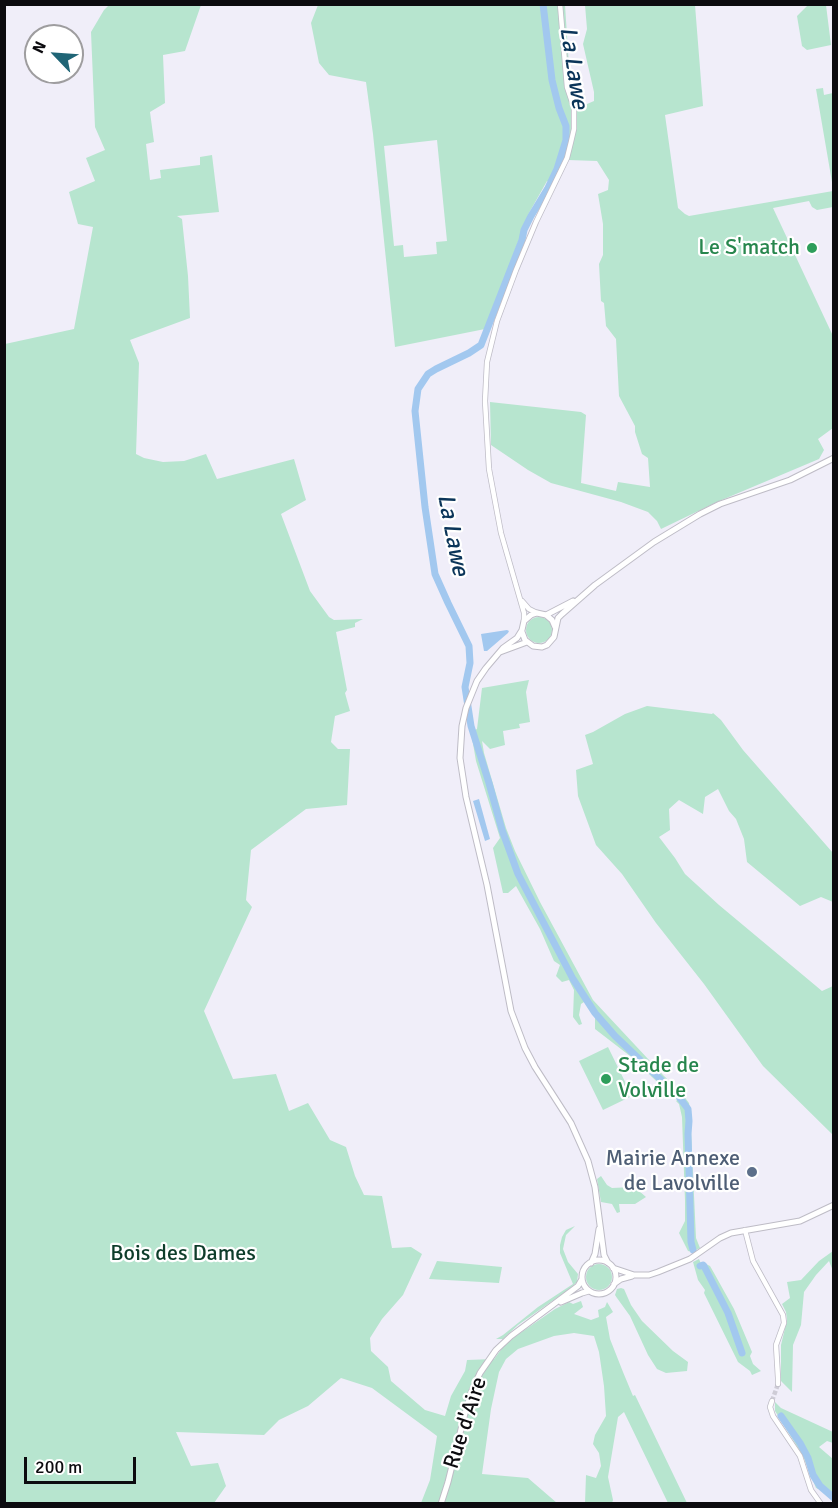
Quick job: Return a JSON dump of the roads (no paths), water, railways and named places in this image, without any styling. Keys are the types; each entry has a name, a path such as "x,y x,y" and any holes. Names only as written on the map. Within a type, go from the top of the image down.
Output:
{"main road":[{"path":"522,630 527,642 536,647 547,645 554,637 558,618 579,598 654,542 720,504 790,480 834,458"},
{"path":"546,615 579,598"},
{"path":"555,627 546,615 537,613 528,616 517,638 503,648 486,668 477,681 466,708 462,726 460,758 464,788 487,885 511,1011 534,1067 564,1111 588,1161 595,1187 604,1255 613,1268 634,1275"},
{"path":"500,652 527,642"},
{"path":"608,1263 601,1261 591,1263 585,1268 582,1279 584,1286 590,1291 602,1294 621,1279 634,1275 649,1275 672,1267 690,1259 731,1233 800,1221 834,1205"},
{"path":"591,1263 600,1222"},
{"path":"613,1268 614,1284"},
{"name":"Rue d'Aire","path":"441,1503 471,1393 480,1372 496,1350 511,1336 578,1286 582,1279"},
{"name":"Rue d'Aire","path":"556,1303 590,1291"}],"street":[{"path":"524,621 501,533 489,469 485,401 487,362 497,321 516,270 567,158 574,129 574,108 567,87 560,4"},
{"path":"520,599 529,609 537,613"},
{"path":"745,1230 753,1261 783,1315 784,1323 776,1345 777,1384"},
{"path":"772,1401 771,1412 800,1456 811,1490 820,1503"}],"water":[{"path":"507,630 508,633 484,651 481,634"},
{"path":"479,799 490,839 485,841 473,801"}],"waterway":[{"name":"La Lawe","path":"543,4 552,80 566,126 566,140 557,169 524,230 481,345 428,374 418,389 415,411 425,507 435,574 469,646 470,663 465,687 471,726 502,830 518,874 573,979 595,1013 615,1036 677,1095"},
{"name":"La Lawe","path":"679,1097 688,1109 693,1250"},
{"name":"La Lawe","path":"700,1266 704,1266 728,1313 742,1353"},
{"name":"La Lawe","path":"781,1416 800,1443 820,1486 834,1498"}],"tunnel":[{"path":"772,1401 778,1384"}],"place":[{"name":"Le S'match","path":"812,248"},
{"name":"Stade de Volville","path":"606,1079"},
{"name":"Mairie Annexe de Lavolville","path":"752,1172"}],"park label":[{"name":"Bois des Dames","path":"183,1254"}]}
